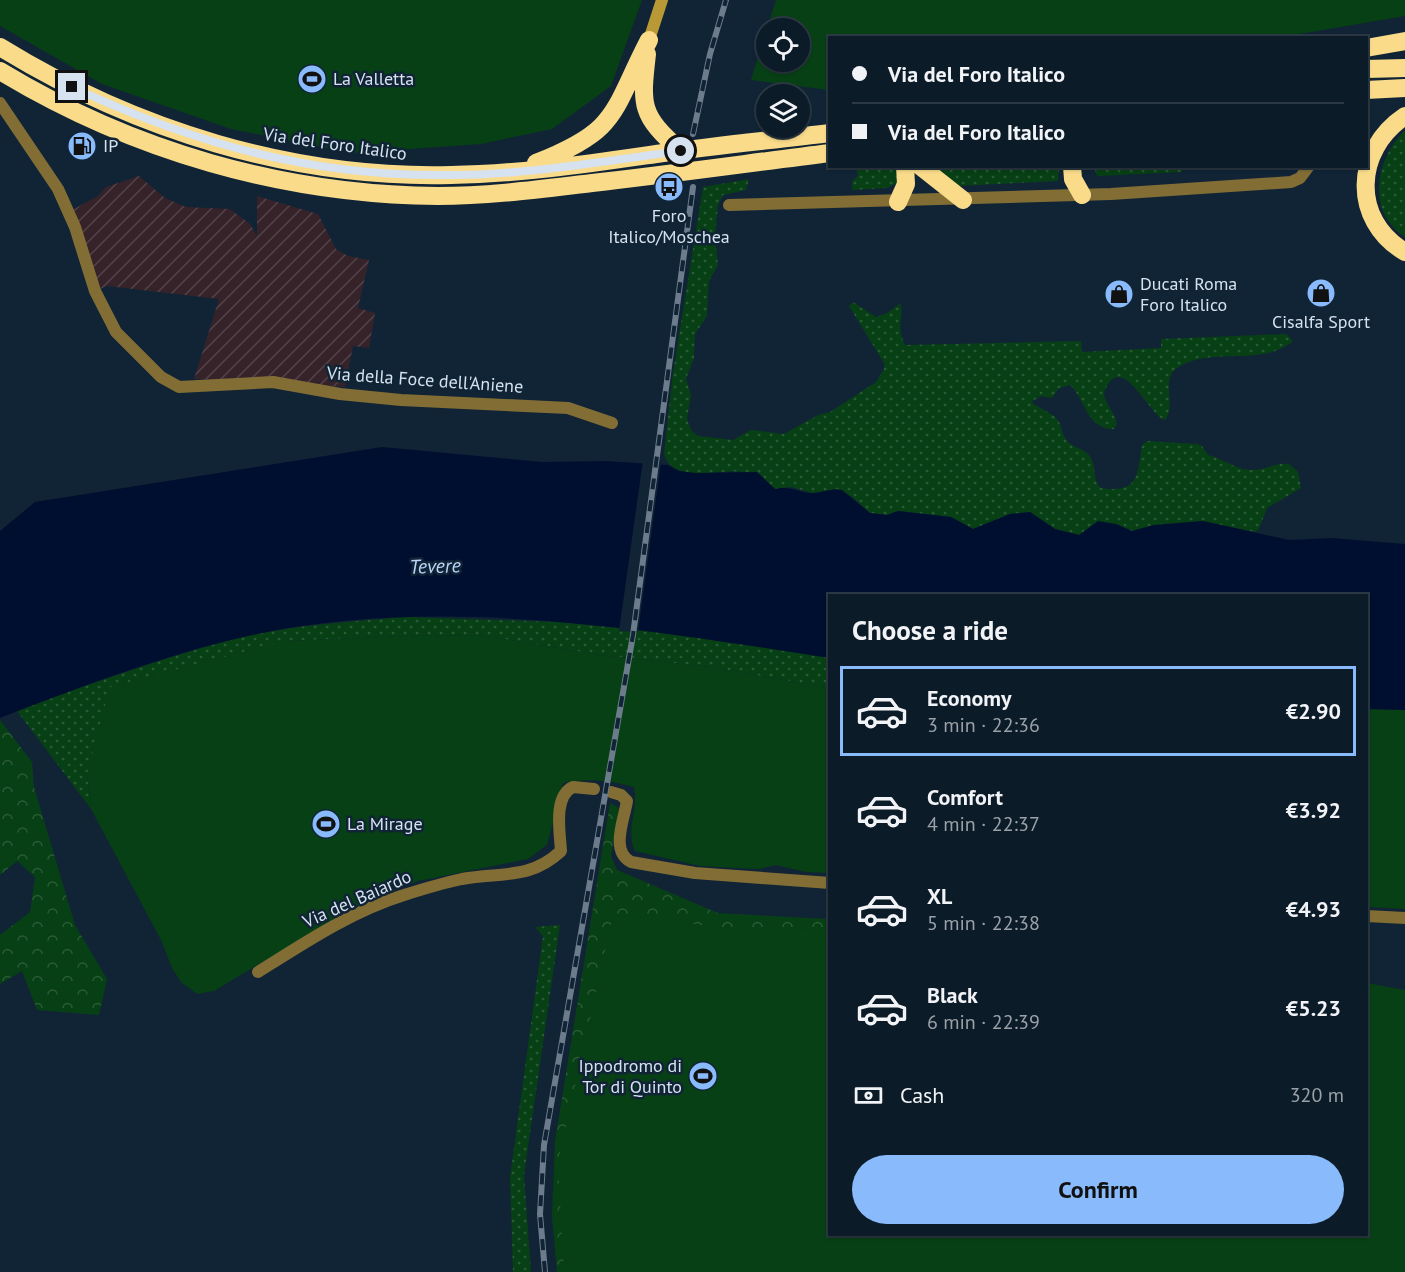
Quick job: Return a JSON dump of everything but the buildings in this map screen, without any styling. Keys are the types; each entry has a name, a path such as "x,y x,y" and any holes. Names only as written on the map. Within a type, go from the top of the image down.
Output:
{"highway":[{"path":"649,40 644,89 647,113 657,130 681,151"},
{"path":"512,172 566,150 601,129 621,102 649,40"},
{"path":"1368,48 1405,41"},
{"name":"Via del Foro Italico","path":"0,47 50,76 101,101 179,132 243,152 309,165 378,173 451,176 512,172 828,133"},
{"path":"1368,69 1405,68"},
{"path":"1,76 63,106 176,153 251,174 340,190 428,196 506,193 828,153"},
{"path":"1368,90 1405,88"},
{"path":"1405,116 1391,128 1374,152 1369,163 1365,188 1370,213 1380,232 1405,252"},
{"path":"898,202 906,184 906,168"},
{"path":"923,168 963,200"},
{"path":"1072,168 1073,179 1082,195"}],"street":[{"path":"649,40 662,0"},
{"name":"Via della Foce dell'Aniene","path":"0,104 58,189 75,227 94,291 116,332 161,377 179,387 273,382 340,394 391,399 568,408 612,423"},
{"path":"729,205 963,200 1286,183 1300,178 1308,168"},
{"name":"Via del Baiardo","path":"258,972 338,924 401,896 462,879 531,871 547,864 561,851 561,806 565,793 573,787 594,789"},
{"path":"611,792 626,799 619,847 624,858 631,862 695,873 828,883"},
{"path":"1368,916 1405,918"}],"shaded area":[{"path":"139,176 165,198 186,207 230,209 250,224 257,236 257,196 318,214 336,249 348,256 369,260 358,308 375,313 369,348 353,346 345,387 194,379 219,299 107,286 98,290 74,209 98,196 106,187"}],"green space":[{"path":"0,0 642,0 611,86 552,129 481,144 352,153 231,129 102,84 0,26"},
{"path":"776,0 1405,0 1405,16 1288,36 828,36 828,90 810,88 810,84 782,84 751,80 756,63 756,72 810,72 810,18 770,18"},
{"path":"1405,130 1405,237 1392,226 1384,213 1379,185 1387,155"},
{"path":"856,168 894,168 898,175 897,183 887,188 852,190 852,181 858,176"},
{"path":"933,168 1059,168 1058,181 957,186"},
{"path":"1094,168 1182,168 1182,172 1097,176"},
{"path":"749,179 746,190 723,195 718,205 715,237 718,265 709,281 707,316 695,334 694,358 686,379 691,395 687,419 691,430 698,436 733,440 751,430 784,434 818,415 830,412 876,382 884,369 884,363 849,306 853,302 876,317 887,313 901,303 900,328 905,345 1081,341 1082,352 1161,348 1161,339 1286,334 1293,341 1280,349 1251,355 1205,358 1190,361 1177,368 1170,379 1170,408 1165,420 1127,380 1119,377 1111,381 1104,393 1116,420 1117,424 1114,429 1105,428 1092,419 1070,385 1059,388 1052,398 1041,396 1031,402 1056,418 1068,442 1088,454 1093,463 1096,480 1101,488 1124,488 1135,479 1142,445 1147,441 1197,444 1202,446 1208,455 1246,470 1289,464 1298,472 1301,488 1267,508 1259,529 1255,532 1202,521 1154,525 1132,531 1116,524 1089,529 1079,535 1055,529 1030,512 1010,514 973,529 951,517 898,511 887,515 870,513 852,497 837,489 813,493 791,487 775,489 747,473 688,473 678,470 669,464 664,454 673,373 703,187"},
{"path":"407,617 557,622 661,632 828,657 828,688 711,667 600,655 486,636 432,635 285,641 87,774 91,809 17,711 203,647 296,627"},
{"name":"La Mirage","path":"432,635 486,636 600,655 711,667 828,688 828,873 806,872 776,865 759,869 700,866 635,851 631,835 635,803 634,787 599,780 563,783 547,845 528,859 418,881 350,909 214,991 197,994 181,982 172,968 162,942 91,809 87,774 110,687 285,641"},
{"path":"1368,709 1405,710 1405,909 1368,907"},
{"path":"0,720 32,762 34,787 75,925 107,979 99,1015 37,1010 22,971 0,984 0,935 30,912 35,877 17,861 0,875"},
{"path":"610,803 619,808 611,856 617,870 718,913 828,919 828,951 600,1272 557,1272 552,1216 555,1141"},
{"name":"Ippodromo di Tor di Quinto","path":"613,916 828,938 828,1236 1368,1236 1368,983 1405,990 1405,1272 564,1272 558,1163"},
{"path":"560,925 524,1175 531,1272 513,1272 510,1177 543,936 535,927"}],"water":[{"name":"Tevere","path":"382,447 542,462 605,461 668,465 679,471 696,473 757,472 775,489 785,488 813,493 842,490 870,513 887,515 898,511 951,517 973,529 1010,514 1030,512 1055,529 1079,535 1098,521 1116,524 1132,531 1154,525 1203,521 1289,540 1332,538 1405,544 1405,710 1368,709 1368,594 828,594 828,658 606,626 454,617 379,618 304,626 231,640 114,675 0,718 0,531 35,502"}],"pier":[{"path":"643,460 661,462 638,632 619,631"}],"railway":[{"path":"693,134 710,54 726,0"},
{"path":"545,1272 540,1214 544,1145 633,635 693,187"}],"place":[{"name":"La Valletta","path":"312,79"},
{"name":"IP","path":"82,146"},
{"name":"Foro Italico/Moschea","path":"669,187"},
{"name":"Cisalfa Sport","path":"1321,293"},
{"name":"Ducati Roma Foro Italico","path":"1119,294"},
{"name":"La Mirage","path":"326,824"},
{"name":"Ippodromo di Tor di Quinto","path":"703,1076"}],"route":[{"path":"72,87 158,124 222,146 297,163 357,171 451,176 681,151"}]}
